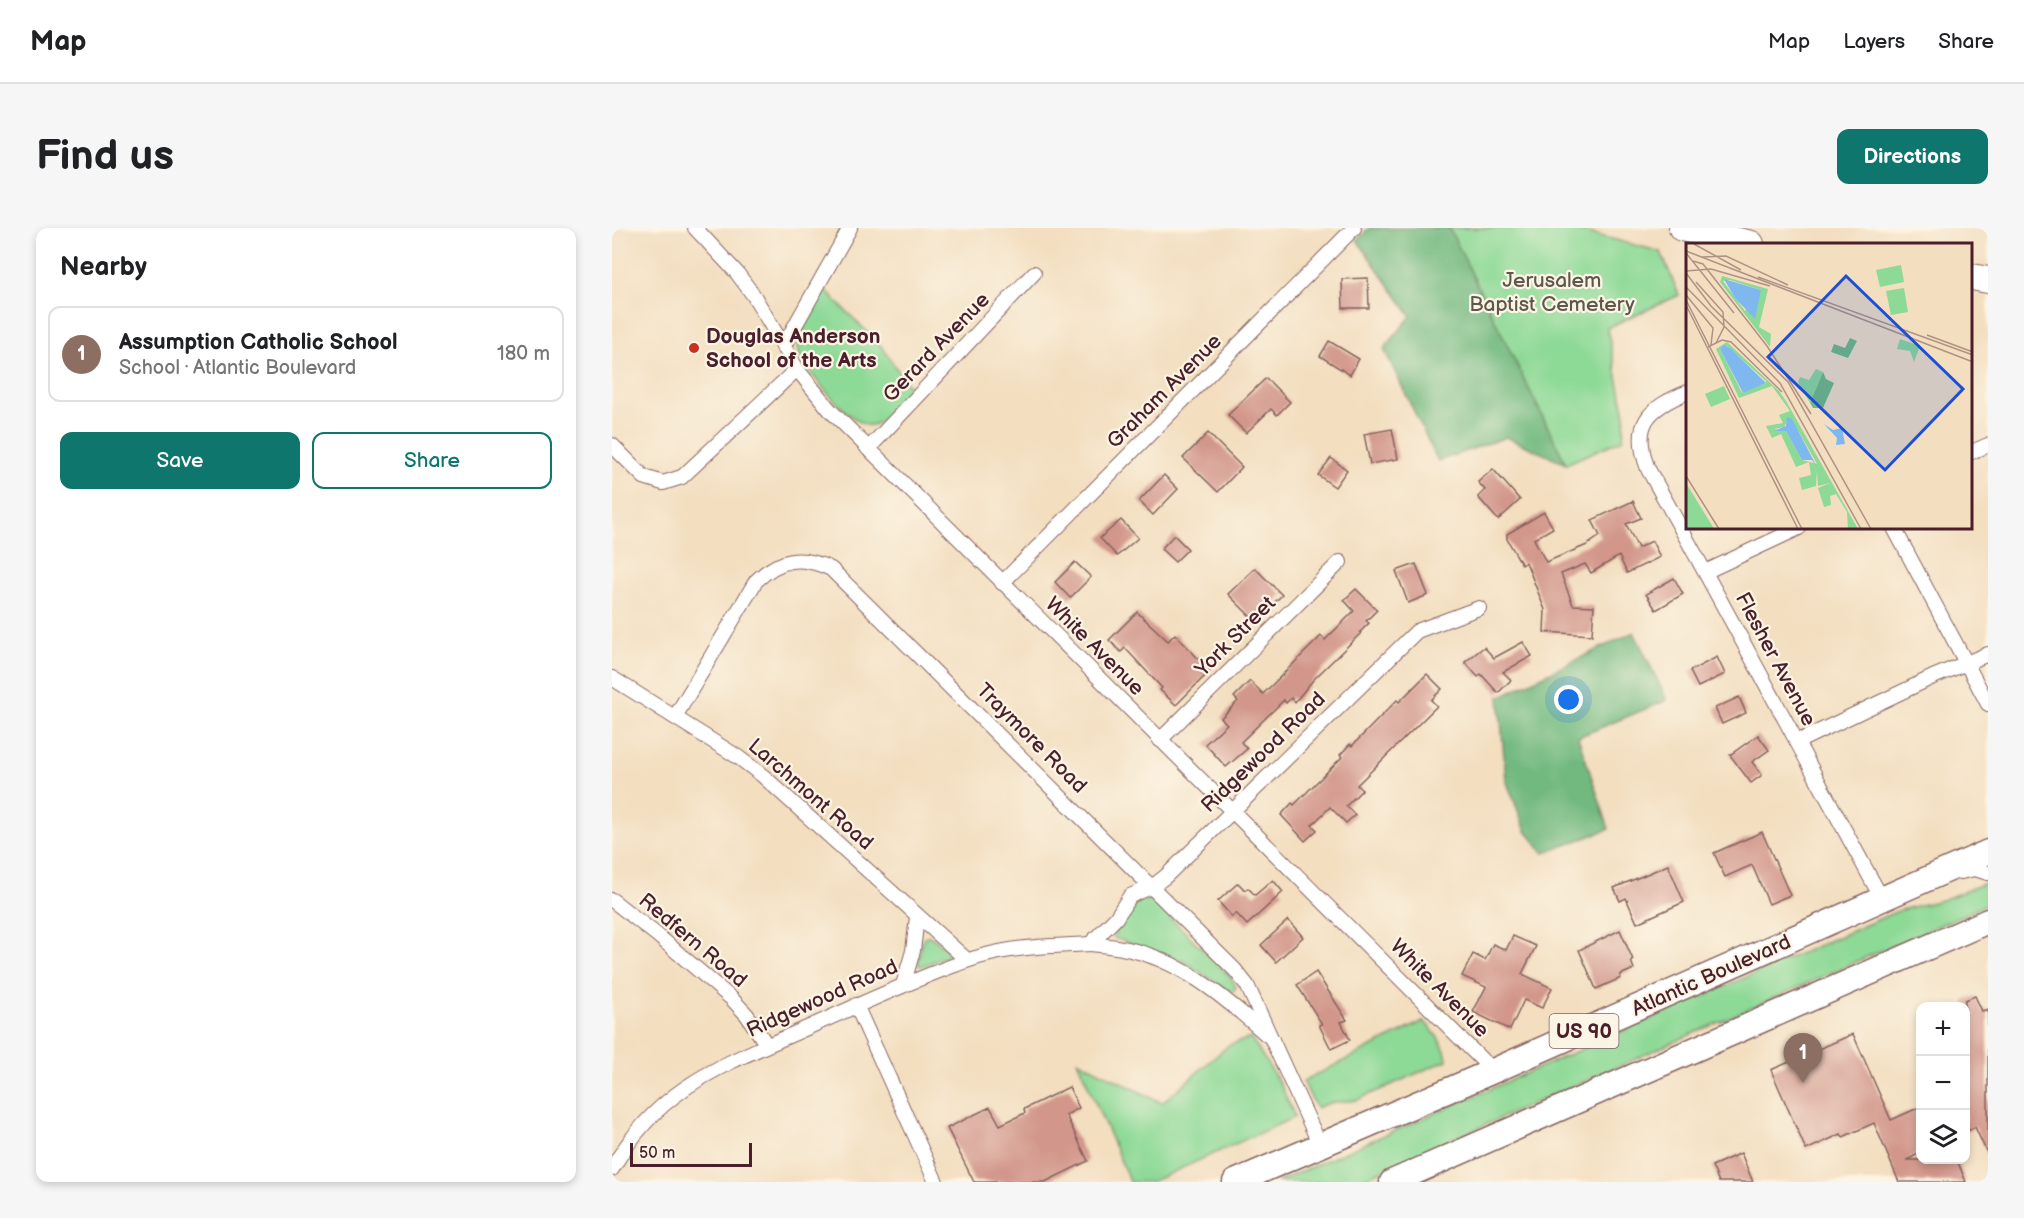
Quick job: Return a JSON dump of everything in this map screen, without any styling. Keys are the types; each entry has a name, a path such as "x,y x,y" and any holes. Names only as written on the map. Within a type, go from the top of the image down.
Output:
{"highway":[{"path":"1682,228 1747,243"},
{"path":"1973,276 1988,278"},
{"name":"Atlantic Boulevard","path":"1235,1182 1493,1071 1988,852"},
{"path":"1392,1182 1988,921"}],"street":[{"name":"White Avenue","path":"695,228 737,273 754,296 797,369 829,409 1493,1071"},
{"path":"783,347 850,228"},
{"name":"Graham Avenue","path":"1002,583 1354,228"},
{"name":"Gerard Avenue","path":"868,449 1034,273"},
{"path":"612,446 644,477 663,483 682,477 797,369"},
{"name":"Flesher Avenue","path":"1686,393 1659,405 1645,421 1641,436 1643,457 1882,899"},
{"path":"1973,451 1988,445"},
{"path":"1705,572 1795,530"},
{"path":"1895,530 1988,704"},
{"name":"Traymore Road","path":"675,717 756,581 768,570 783,563 800,560 816,562 831,569 1153,886 1235,970 1246,985 1320,1145"},
{"name":"York Street","path":"1160,740 1340,562"},
{"name":"Ridgewood Road","path":"1090,944 1116,918 1130,896 1153,886 1166,876 1417,631 1479,608"},
{"path":"1797,742 1933,677 1988,654"},
{"name":"Larchmont Road","path":"612,678 738,757 763,776 967,960"},
{"path":"1932,877 1975,869 1988,873"},
{"name":"Redfern Road","path":"612,900 732,999 747,1015 766,1044"},
{"path":"903,985 913,951 917,916"},
{"name":"Ridgewood Road","path":"612,1169 624,1148 647,1121 678,1092 714,1069 903,985 967,960 1025,947 1090,944 1123,948 1145,954 1188,973 1227,1000 1270,1038"},
{"path":"856,1005 936,1182"},
{"path":"612,1140 624,1148"}],"green space":[{"path":"1369,228 1449,228 1566,464 1506,437 1438,461 1384,349 1411,316 1357,240"},
{"name":"Jerusalem Baptist Cemetery","path":"1449,228 1570,228 1661,252 1679,295 1607,328 1625,415 1623,439 1566,464"},
{"path":"824,289 881,346 912,391 879,423 865,424 843,409 810,372 799,353 800,334"},
{"path":"1634,632 1667,700 1578,737 1609,829 1544,853 1526,831 1506,780 1499,697"},
{"path":"1988,882 1988,904 1355,1182 1277,1182 1900,910 1942,900"},
{"path":"1141,899 1151,899 1231,977 1236,987 1234,990 1229,991 1183,961 1114,938 1120,922"},
{"path":"930,936 946,948 948,953 946,957 921,966 918,965 922,940"},
{"path":"1424,1021 1442,1044 1447,1060 1357,1100 1329,1103 1316,1108 1303,1081"},
{"path":"1251,1038 1279,1082 1295,1117 1151,1182 1130,1182 1077,1060 1162,1103 1229,1045"}],"building":[{"path":"1368,278 1369,308 1343,308 1342,279"},
{"path":"1329,341 1359,359 1350,375 1320,356"},
{"path":"1266,378 1290,402 1277,415 1271,409 1246,433 1228,415"},
{"path":"1392,429 1398,459 1370,464 1364,434"},
{"path":"1208,433 1242,467 1218,492 1183,458"},
{"path":"1331,458 1347,470 1335,487 1318,475"},
{"path":"1493,469 1520,500 1498,520 1478,497 1485,490 1478,482"},
{"path":"1164,475 1178,489 1153,515 1139,501"},
{"path":"1633,501 1641,518 1626,524 1638,548 1652,541 1660,557 1627,573 1619,556 1591,573 1585,564 1561,574 1573,605 1594,606 1592,635 1544,632 1545,610 1526,562 1522,565 1507,539 1507,534 1544,512 1553,528 1534,539 1546,562 1587,545 1600,536 1592,520"},
{"path":"1121,520 1138,538 1117,556 1100,538"},
{"path":"1174,535 1188,549 1175,562 1161,549"},
{"path":"1075,562 1091,577 1070,598 1055,582"},
{"path":"1416,564 1428,595 1408,603 1396,571"},
{"path":"1255,568 1282,595 1253,619 1228,594"},
{"path":"1674,578 1683,594 1656,610 1646,594"},
{"path":"1356,589 1377,610 1366,621 1369,623 1313,680 1295,702 1291,698 1286,703 1284,700 1241,742 1247,749 1226,767 1205,744 1227,724 1221,718 1238,701 1234,697 1250,681 1263,694 1321,636 1325,640 1354,611 1344,600"},
{"path":"1137,612 1168,641 1175,634 1210,671 1176,705 1160,690 1162,688 1125,648 1121,652 1109,640"},
{"path":"1523,642 1532,656 1503,672 1511,680 1498,693 1481,674 1478,677 1465,662 1484,647 1494,658"},
{"path":"1717,657 1725,674 1698,687 1690,671"},
{"path":"1427,674 1442,689 1431,700 1437,706 1357,785 1362,790 1346,806 1355,815 1346,823 1330,807 1312,825 1317,830 1305,841 1281,815 1342,757 1340,755 1350,744 1352,746 1397,700 1399,702"},
{"path":"1739,697 1746,713 1722,724 1715,708"},
{"path":"1758,735 1769,750 1752,762 1762,775 1751,783 1730,755"},
{"path":"1762,832 1790,895 1769,904 1752,865 1725,877 1714,853"},
{"path":"1668,865 1684,902 1637,923 1626,898 1620,901 1614,888"},
{"path":"1273,880 1283,892 1247,925 1236,913 1232,917 1218,901 1238,883 1255,895"},
{"path":"1288,920 1303,937 1276,962 1261,945"},
{"path":"1620,930 1633,960 1631,961 1634,969 1620,975 1621,978 1596,989 1579,950"},
{"path":"1513,936 1536,946 1522,974 1552,988 1542,1008 1524,1000 1510,1030 1473,1012 1486,987 1462,976 1473,954 1485,960 1493,944 1506,950"},
{"path":"1316,972 1347,1020 1341,1022 1350,1040 1331,1049 1319,1025 1322,1024 1297,985"},
{"path":"1975,996 1982,1011 1988,1009 1988,1155 1975,1127 1970,1130 1970,1002 1965,1002"},
{"path":"1853,1034 1891,1120 1916,1109 1916,1155 1907,1160 1916,1160 1916,1164 1959,1164 1966,1182 1899,1182 1874,1123 1843,1137 1841,1134 1806,1150 1771,1070"},
{"path":"1069,1087 1079,1108 1066,1115 1088,1161 1045,1182 974,1182 947,1128 990,1107 1000,1125 1025,1113 1024,1109"},
{"path":"1741,1153 1753,1182 1719,1182 1712,1166"}],"place":[{"name":"Douglas Anderson School of the Arts","path":"694,348"},
{"name":"Assumption Catholic School","path":"1803,1083"}]}
